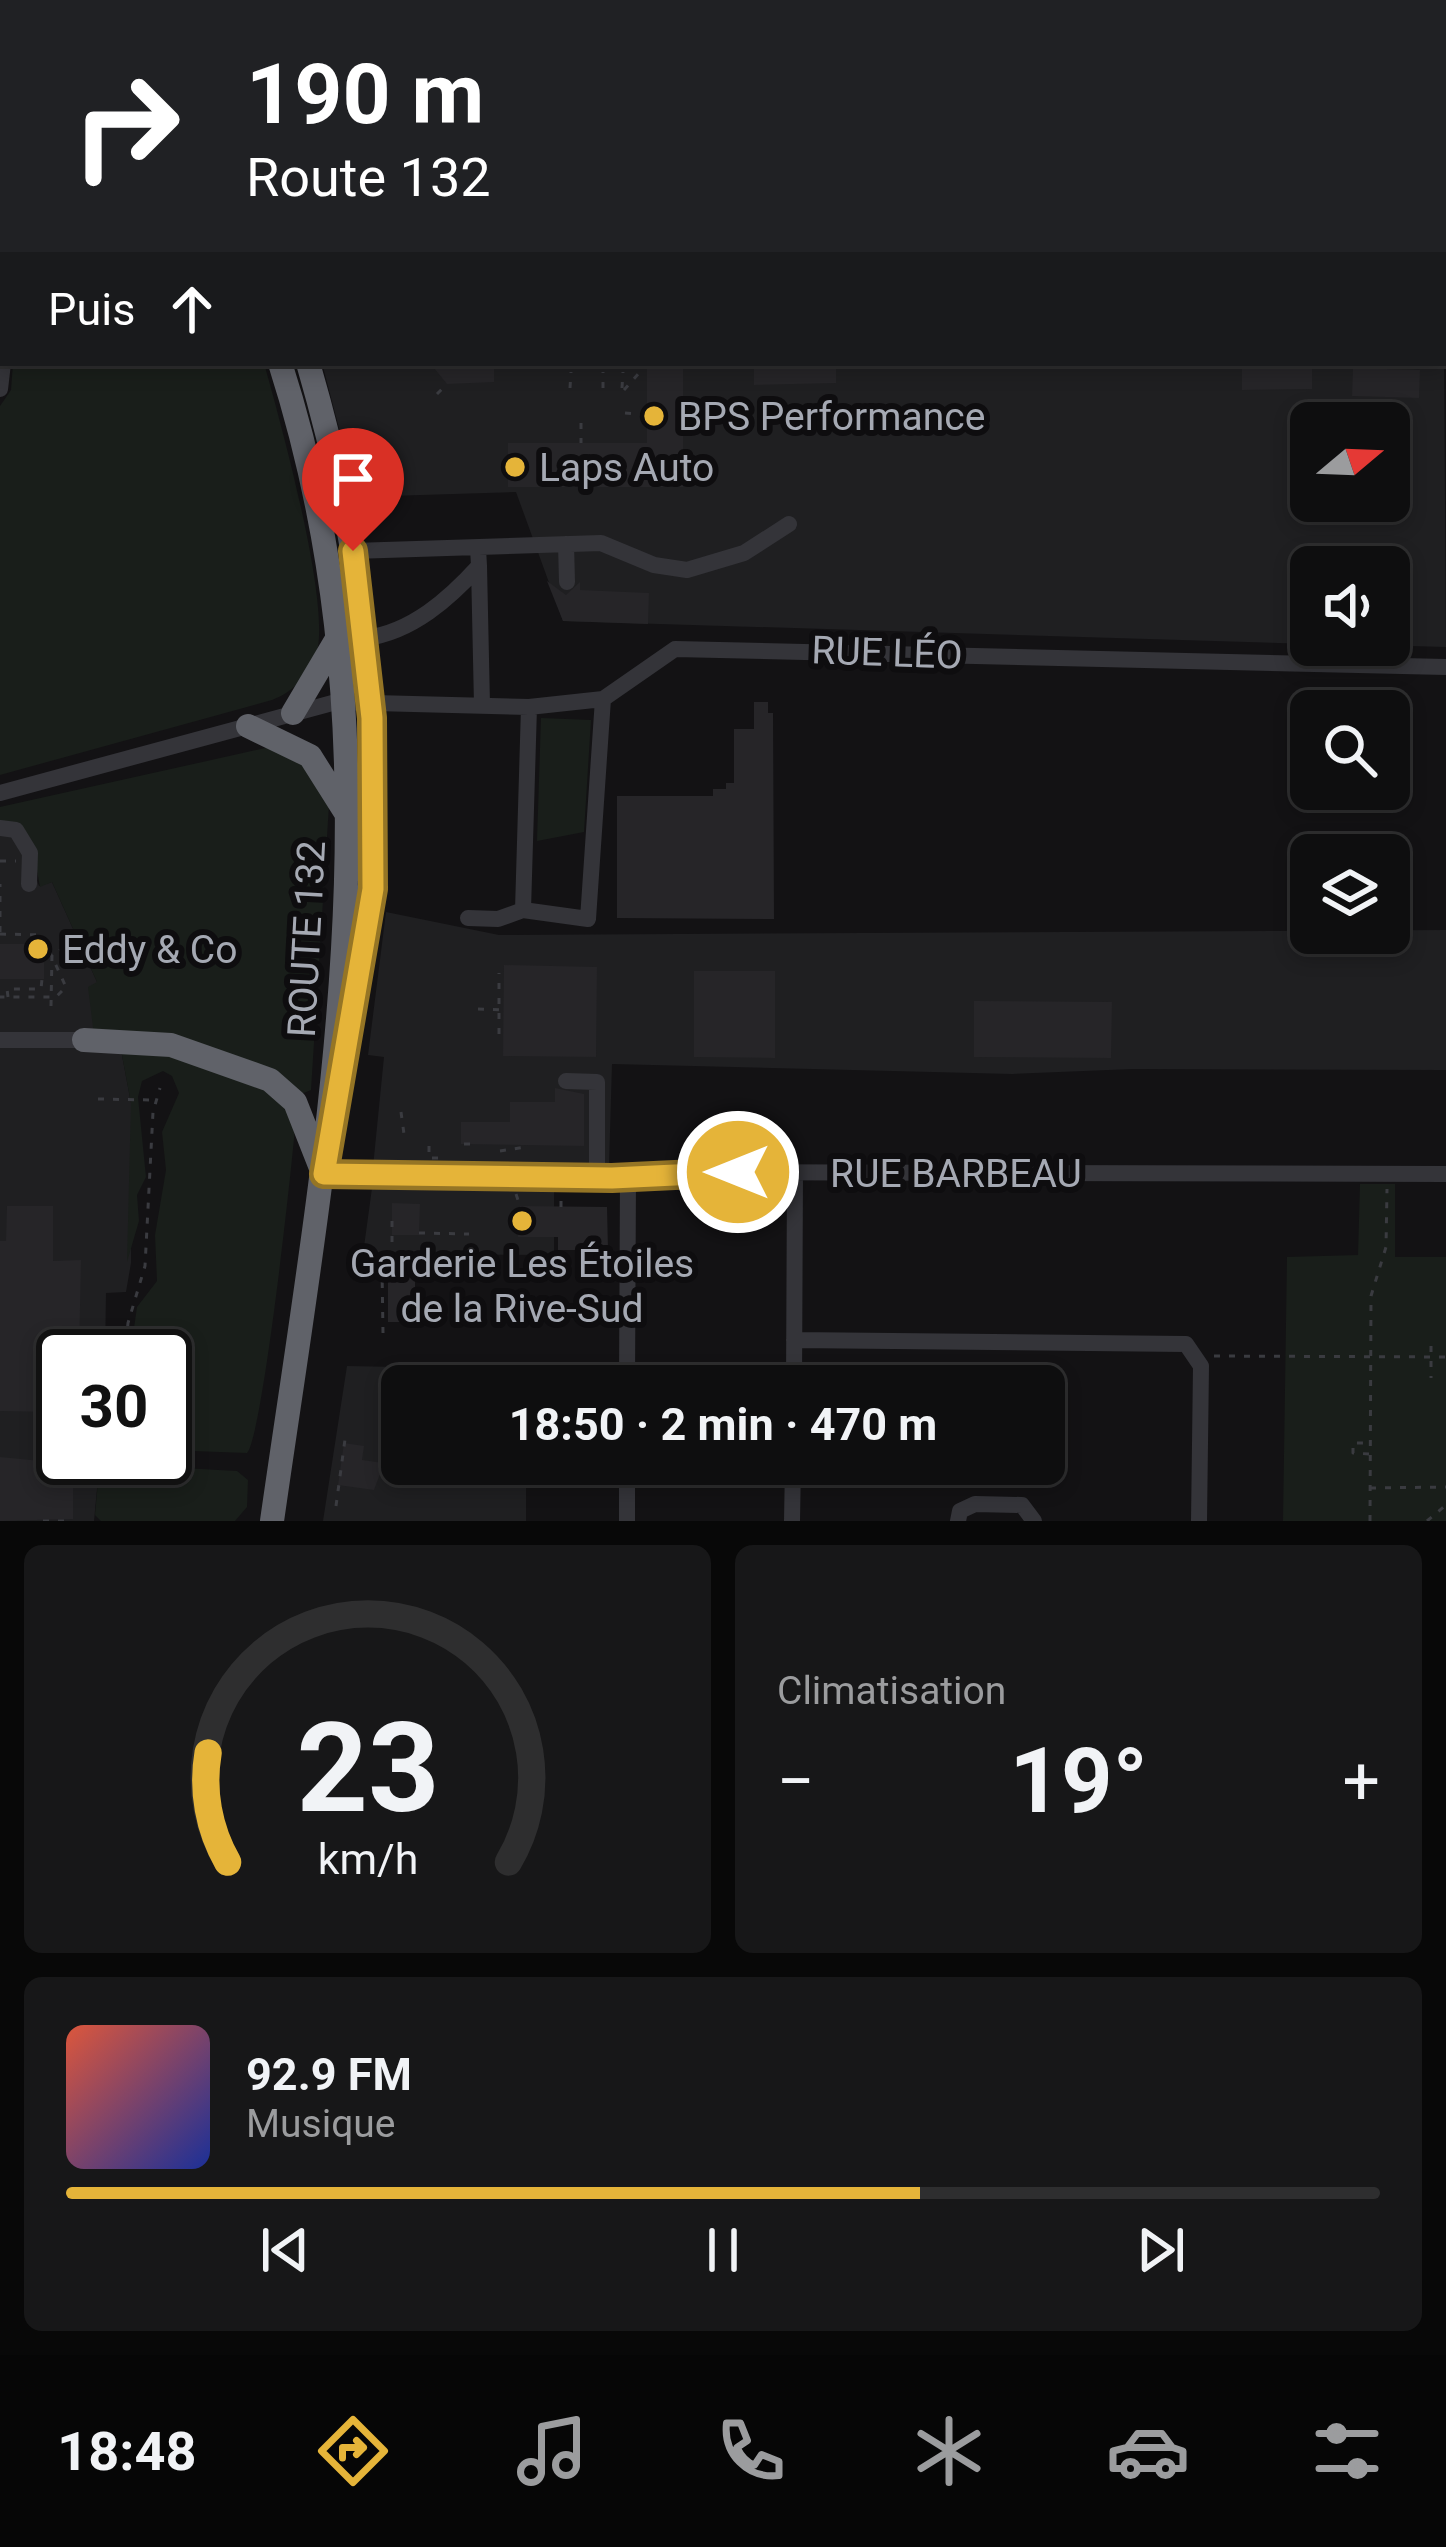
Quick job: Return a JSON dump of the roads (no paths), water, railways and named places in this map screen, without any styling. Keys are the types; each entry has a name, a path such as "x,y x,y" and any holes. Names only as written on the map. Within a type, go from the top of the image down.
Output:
{"highway":[{"name":"ROUTE 132","path":"281,366 316,495 344,701 347,815 334,1106"},
{"name":"ROUTE 132","path":"272,1521 334,1106 373,889 366,638 353,551 309,366"},
{"path":"293,713 338,637"},
{"path":"248,726 310,756 347,815"},
{"path":"84,1040 171,1046 270,1080 295,1102 324,1174"}],"street":[{"path":"353,551 479,557 566,544 615,546 654,565 688,570 744,553 789,524"},
{"path":"566,544 567,582"},
{"path":"366,638 418,620 479,557"},
{"path":"479,557 482,705"},
{"name":"RUE LÉO","path":"0,793 344,701 529,707 603,699 675,650 1446,667"},
{"path":"468,918 497,919 523,910 588,919 603,699"},
{"path":"523,910 529,707"},
{"path":"0,828 16,830 27,842 29,884"},
{"path":"0,1040 84,1040"},
{"path":"566,1081 597,1082 597,1177"},
{"path":"794,1365 795,1173"},
{"name":"RUE BARBEAU","path":"324,1174 1446,1174"},
{"path":"627,1365 628,1177"},
{"path":"794,1340 1171,1340 1199,1352 1199,1521"},
{"path":"627,1485 627,1521"},
{"path":"792,1521 793,1485"},
{"path":"958,1521 960,1511 975,1504 1022,1505 1034,1521"}],"place":[{"name":"BPS Performance","path":"654,416"},
{"name":"Laps Auto","path":"515,467"},
{"name":"Eddy & Co","path":"38,949"},
{"name":"Garderie Les Étoiles de la Rive-Sud","path":"522,1221"}]}
